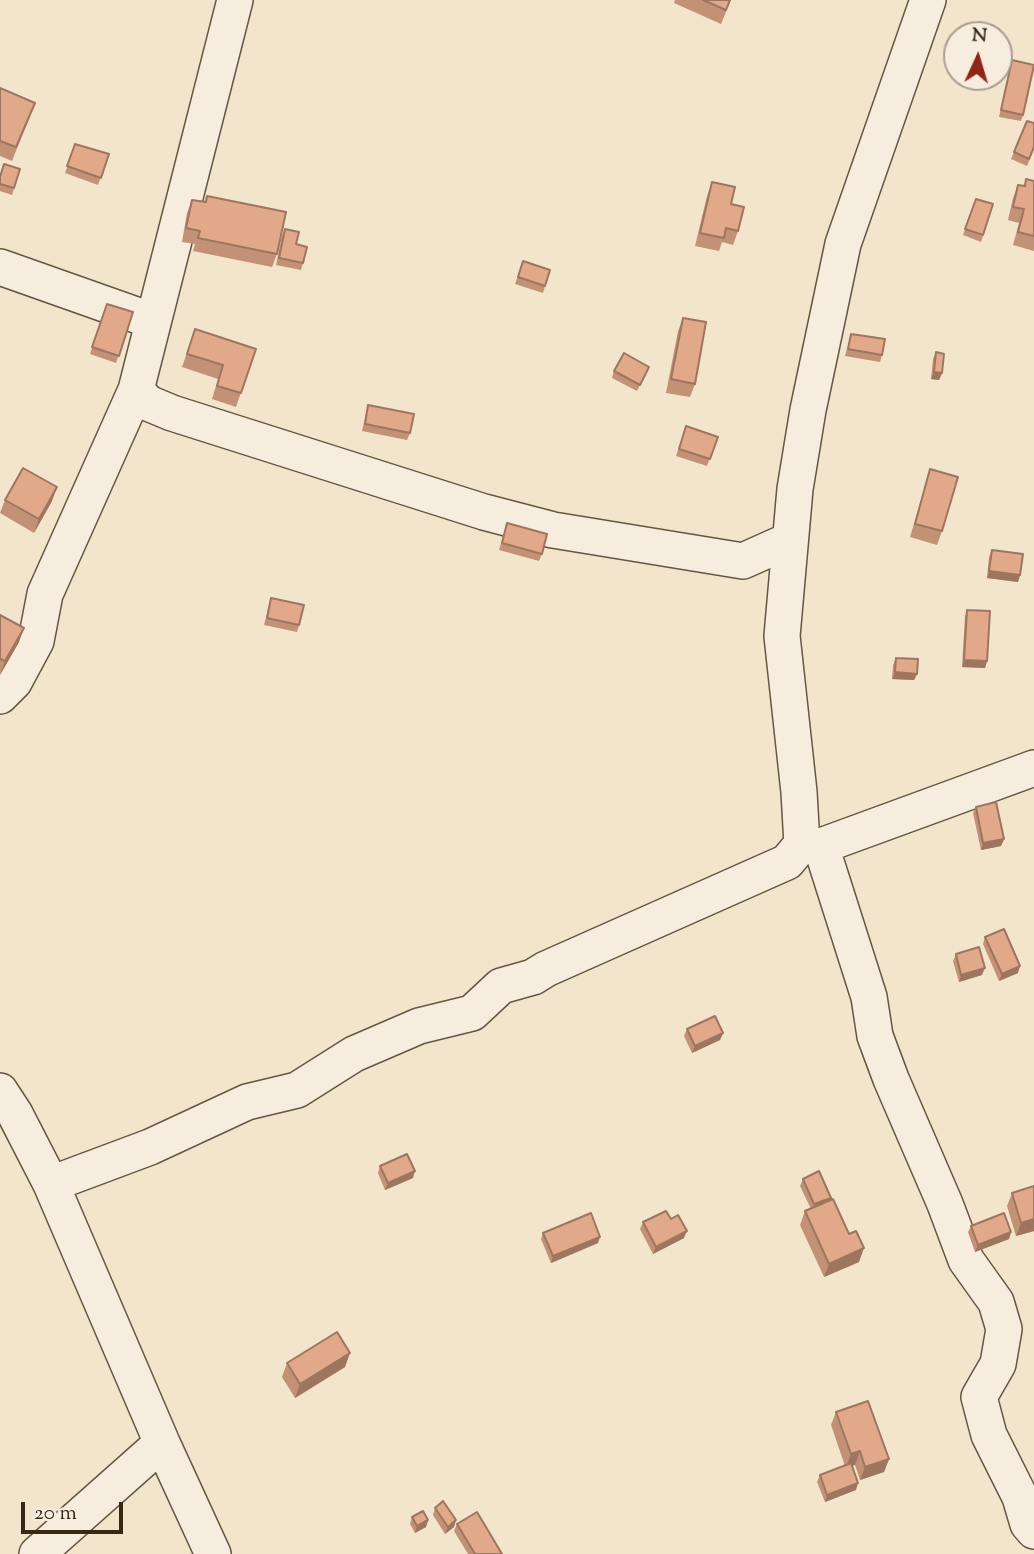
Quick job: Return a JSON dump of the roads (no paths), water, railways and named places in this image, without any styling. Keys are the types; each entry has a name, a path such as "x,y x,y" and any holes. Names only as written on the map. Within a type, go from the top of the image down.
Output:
{"street":[{"path":"0,696 14,682 36,641 45,594 136,390 234,0"},
{"path":"928,0 850,220 837,268 807,410 790,540 783,618 783,658 799,792 811,845 869,997 875,1036 887,1068 966,1260 996,1302 1004,1329 998,1364 978,1397 989,1435 1020,1497 1028,1524 1034,1531"},
{"path":"0,267 154,321"},
{"path":"136,390 148,403 172,414 484,512 553,530 743,561 790,540"},
{"path":"743,561 783,618"},
{"path":"51,1184 150,1147 247,1102 297,1090 354,1054 419,1026 472,1013 502,986 533,977 787,862 811,845 1034,768"},
{"path":"0,1091 51,1184 162,1443 213,1554"},
{"path":"37,1554 162,1443"}]}
